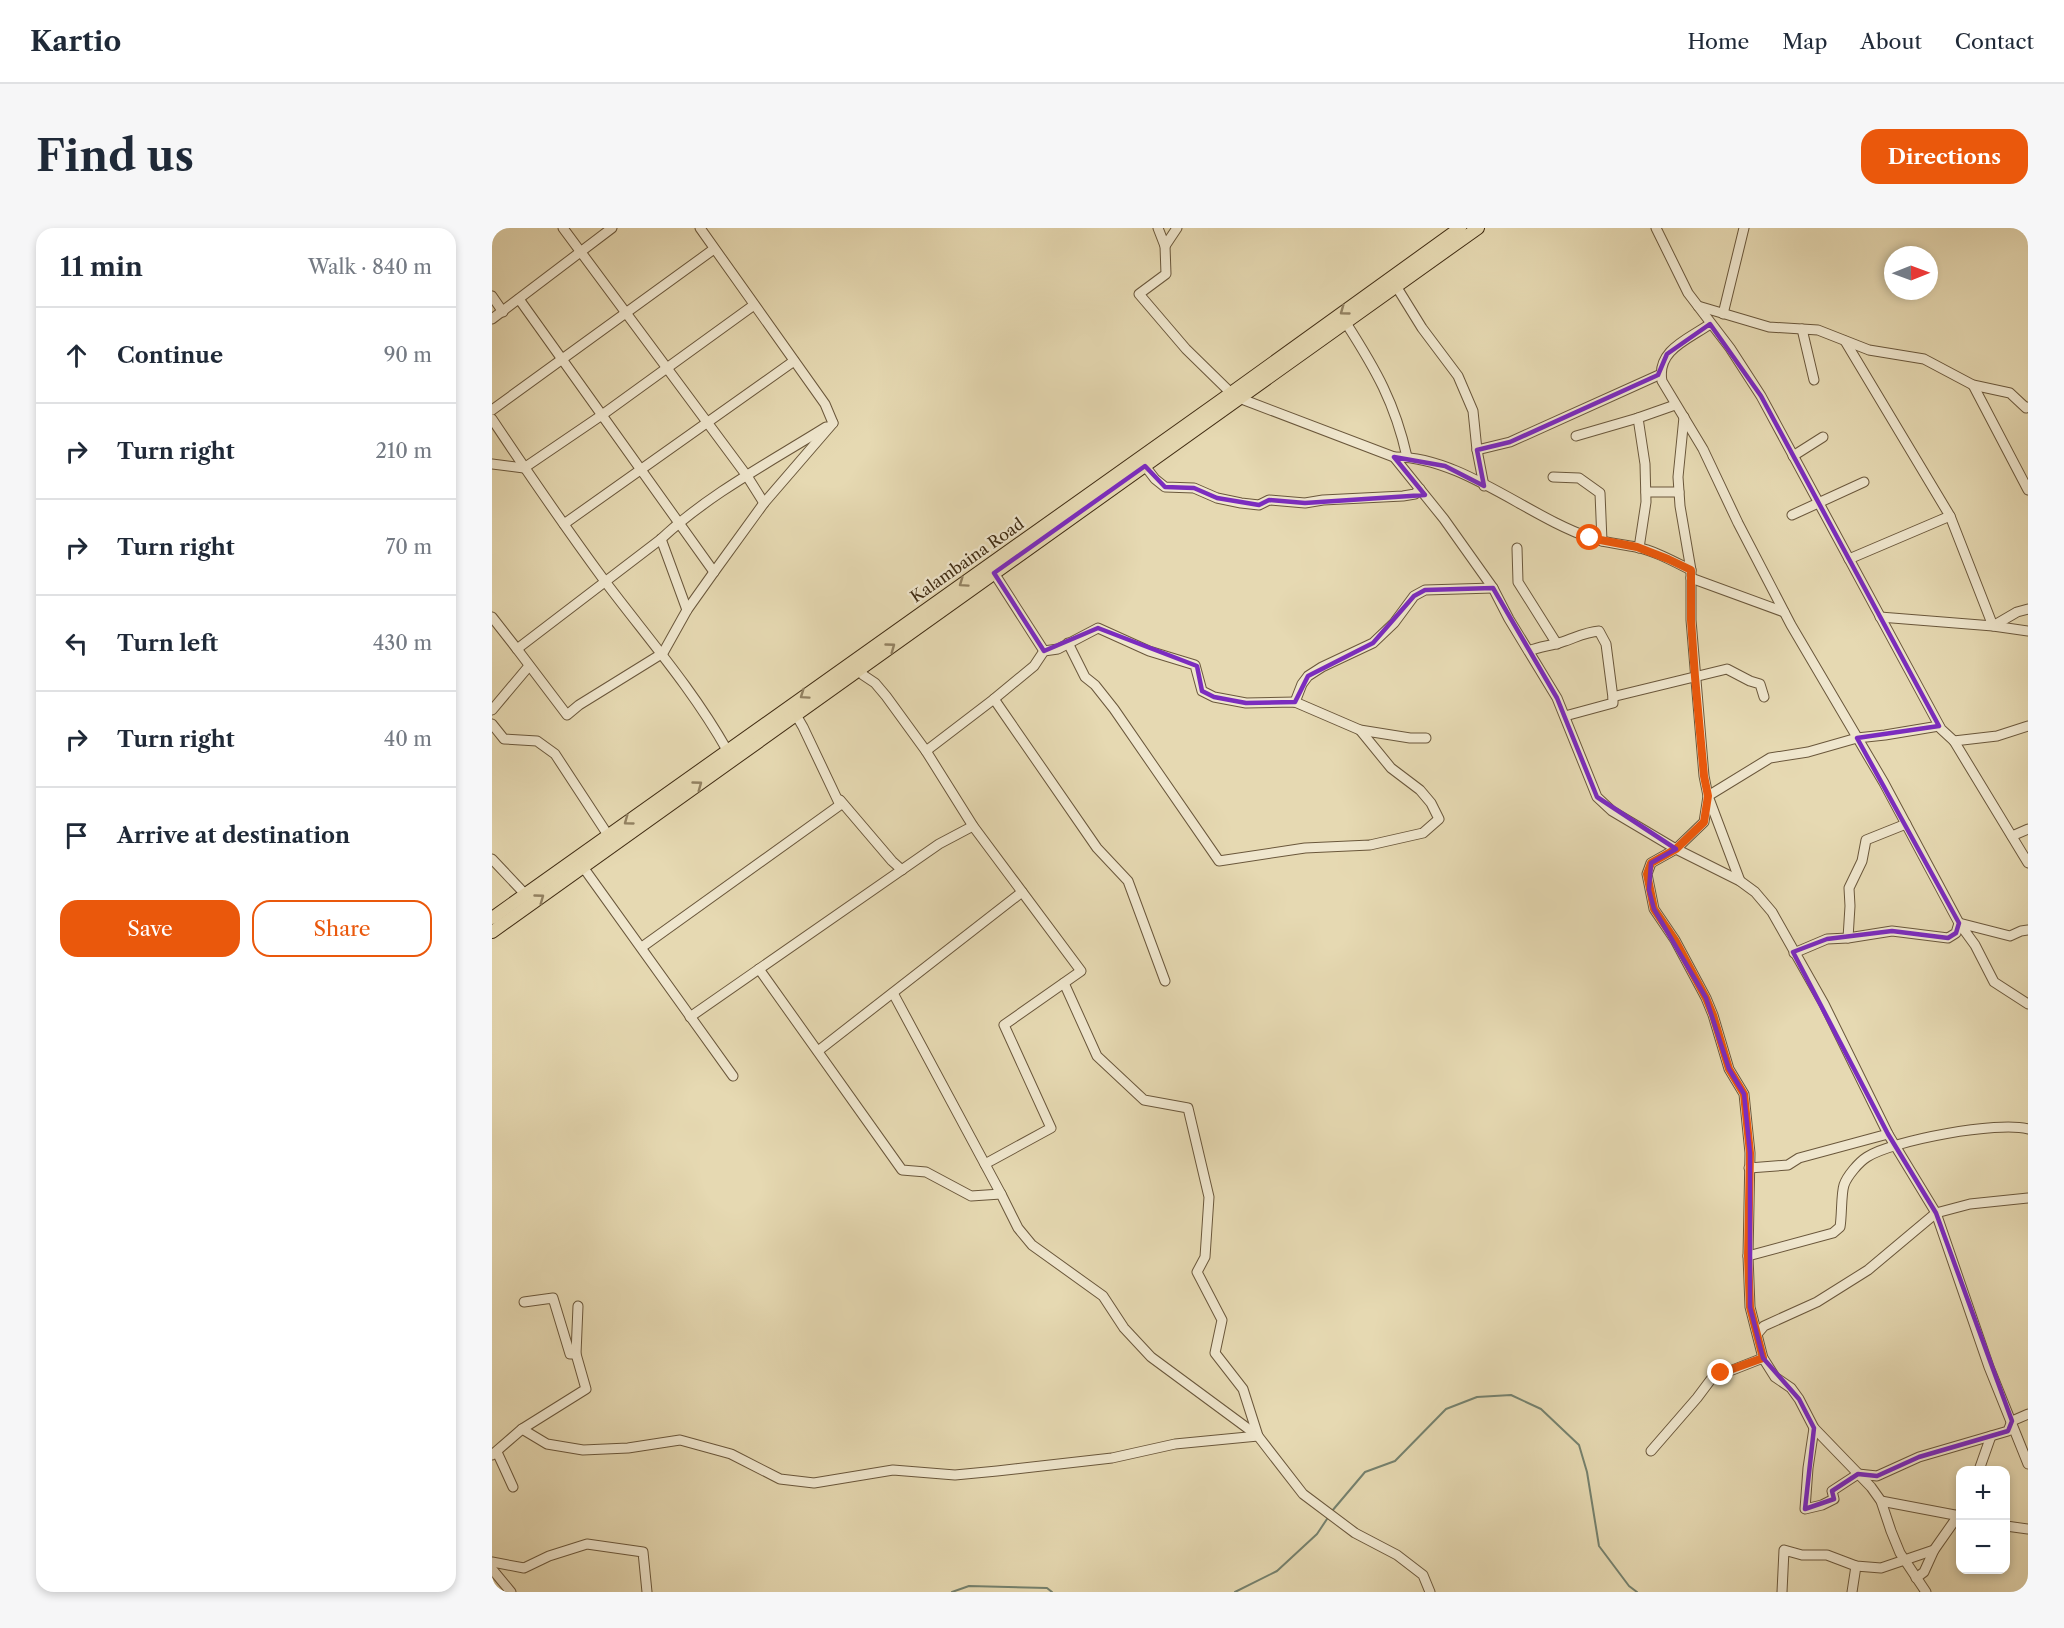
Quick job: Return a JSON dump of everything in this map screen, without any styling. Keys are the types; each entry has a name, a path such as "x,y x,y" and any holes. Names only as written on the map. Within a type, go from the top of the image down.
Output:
{"main road":[{"name":"Kalambaina Road","path":"492,918 727,750 1235,396 1460,228"},
{"path":"492,932 1145,466 1235,396 1347,323 1478,228"}],"street":[{"path":"563,228 747,476 764,503"},
{"path":"492,319 612,228"},
{"path":"700,228 825,404 833,423"},
{"path":"1158,228 1165,246 1166,274 1139,294 1186,349 1235,396 1394,457 1407,457 1445,466 1590,538 1639,548 1691,574 1784,612"},
{"path":"1165,246 1177,228"},
{"path":"1656,228 1681,280 1697,306 1730,348 1761,396 1939,726 1954,741 2028,863"},
{"path":"1723,314 1744,228"},
{"path":"492,410 714,249"},
{"path":"1396,286 1422,328 1458,376 1473,411 1484,486"},
{"path":"492,296 503,312"},
{"path":"519,299 714,572"},
{"path":"492,464 524,468 602,415 754,305"},
{"path":"1697,306 1769,327 1818,330 1869,350 1924,359 1973,385 2010,393 2028,407"},
{"path":"1347,323 1376,370 1400,424 1407,457"},
{"path":"1710,324 1667,354 1660,374 1662,381 1703,449 1784,612 1906,824 1959,924 1975,945 1994,982 2028,1004"},
{"path":"1802,329 1814,380"},
{"path":"1845,341 1950,516 1993,626"},
{"path":"564,524 794,361"},
{"path":"1477,450 1510,442 1660,374"},
{"path":"1973,385 2028,490"},
{"path":"1576,436 1675,405"},
{"path":"1684,417 1678,477 1691,574 1691,620 1704,776 1708,796 1740,881"},
{"path":"1638,418 1646,464 1646,492 1639,548"},
{"path":"492,419 605,581 663,654 706,714 727,750"},
{"path":"517,649 661,539 679,522 747,476 833,423"},
{"path":"492,617 567,715 579,705 663,654 687,610 764,503 833,423"},
{"path":"1793,456 1823,437"},
{"path":"1394,457 1494,588 1509,619 1557,698 1597,797 1612,811 1676,849 1740,881 1755,892 1772,912 1789,939 1794,953 1824,1004 1888,1134 1936,1213 1989,1367 2028,1464"},
{"path":"1145,466 1155,479 1166,487 1194,488 1217,498 1260,505 1269,500 1305,503 1403,496 1415,494 1420,489"},
{"path":"1553,477 1579,478 1600,493 1602,541"},
{"path":"1792,515 1864,482"},
{"path":"1646,492 1679,492"},
{"path":"1849,559 1950,516"},
{"path":"661,539 687,610"},
{"path":"1517,548 1518,582 1557,644"},
{"path":"994,573 1044,651"},
{"path":"1295,702 1308,676 1373,643 1394,623 1414,596 1425,590 1494,588"},
{"path":"1993,626 2017,612 2028,609"},
{"path":"1880,617 2028,631"},
{"path":"926,751 1034,666 1044,651 1058,649 1098,628 1149,651 1195,665 1202,691 1214,697 1246,703 1295,702 1360,730 1410,738 1426,738"},
{"path":"1529,651 1540,646 1557,644 1586,632 1599,631 1606,644 1613,703 1565,716"},
{"path":"1068,643 1085,677 1095,685 1114,709 1219,861 1305,848 1370,845 1423,833 1439,819 1425,796 1391,768 1360,730"},
{"path":"492,710 529,666"},
{"path":"861,669 863,675 875,683 886,696 926,751 973,826 1082,971 1004,1025 1051,1128 985,1164"},
{"path":"1613,698 1727,669 1760,684 1764,697"},
{"path":"994,699 1097,848 1128,881 1165,981"},
{"path":"796,715 840,801 902,870"},
{"path":"492,724 504,739 537,741 555,754 608,835"},
{"path":"1926,1592 1904,1559 1881,1501 1814,1428 1791,1388 1775,1377 1763,1358 1750,1307 1748,1256 1750,1153 1744,1094 1729,1069 1706,998 1675,940 1654,909 1647,874 1651,863 1676,849 1704,822 1708,796 1770,758 1808,752 1857,738 1939,726"},
{"path":"1954,741 1997,736 2028,726"},
{"path":"642,947 840,805 840,801"},
{"path":"1848,938 1849,888 1862,861 1866,840 1906,824"},
{"path":"690,1017 939,844 973,826"},
{"path":"2012,836 2028,829"},
{"path":"492,858 525,894"},
{"path":"583,867 732,1076"},
{"path":"818,1052 1022,892"},
{"path":"1959,924 2010,936 2021,930 2028,930"},
{"path":"1794,953 1827,939 1892,931 1948,938 1956,933 1959,924"},
{"path":"759,969 902,1170 926,1172 971,1196 1001,1194"},
{"path":"1064,983 1097,1056 1144,1100 1188,1108 1209,1197 1205,1257 1197,1272 1222,1320 1215,1353 1243,1389 1258,1436"},
{"path":"892,993 1018,1228 1032,1245 1103,1296 1124,1328 1151,1357 1258,1436 1304,1494 1355,1533 1398,1555 1423,1575 1430,1592"},
{"path":"1748,1256 1833,1233 1840,1227 1844,1186 1865,1158 1895,1146 1979,1128 2020,1127 2028,1129"},
{"path":"1749,1168 1788,1165 1799,1158 1888,1134"},
{"path":"1758,1333 1764,1326 1817,1302 1868,1270 1936,1213 1970,1204 2028,1198"},
{"path":"524,1302 553,1298 570,1354 576,1354"},
{"path":"513,1487 494,1454 522,1429 586,1389 576,1354 578,1306"},
{"path":"1651,1451 1712,1378 1763,1358"},
{"path":"1814,1428 1805,1509 1834,1499 1832,1491 1858,1474 1877,1476 1919,1457 2007,1431 2012,1421 2028,1414"},
{"path":"522,1429 547,1444 583,1450 628,1448 680,1440 731,1454 780,1479 814,1483 893,1470 955,1475 1112,1458 1175,1444 1258,1436"},
{"path":"1980,1466 1991,1436"},
{"path":"1881,1501 1956,1514"},
{"path":"1916,1578 1924,1572 1934,1550 1956,1520"},
{"path":"2010,1527 2028,1529"},
{"path":"492,1562 524,1568 549,1556 587,1544 643,1552 647,1592"},
{"path":"1782,1592 1784,1550 1802,1556 1827,1555 1856,1566 1881,1568 1934,1550"},
{"path":"1852,1592 1856,1566"},
{"path":"492,1569 512,1592"}],"highlighted area":[{"path":"1710,324 1761,396 1939,726 1857,738 1959,923 1956,933 1948,938 1892,931 1827,939 1793,952 1888,1134 1936,1213 2012,1421 2008,1431 1919,1457 1877,1476 1858,1474 1832,1491 1834,1499 1805,1509 1814,1428 1799,1399 1763,1358 1750,1307 1750,1153 1744,1094 1729,1069 1706,998 1654,909 1649,890 1651,863 1676,849 1597,797 1557,698 1493,588 1425,590 1414,596 1373,643 1308,676 1295,702 1246,703 1214,697 1202,691 1197,666 1098,628 1044,651 994,573 1145,466 1165,487 1194,488 1217,498 1259,505 1269,500 1305,503 1425,495 1394,457 1445,466 1484,486 1477,450 1510,442 1658,375 1667,354"}],"waterway":[{"path":"1332,1511 1365,1472 1395,1461 1446,1409 1477,1397 1511,1395 1541,1409 1579,1445 1587,1472 1599,1546 1629,1586 1637,1592"},
{"path":"1235,1592 1277,1571 1317,1534 1329,1516"},
{"path":"952,1592 969,1586 1047,1588 1052,1592"}],"route":[{"path":"1590,538 1637,547 1691,570 1691,620 1695,677 1704,776 1708,796 1704,822 1676,849 1651,863 1647,874 1654,909 1675,940 1706,998 1729,1069 1744,1094 1750,1153 1748,1174 1750,1307 1763,1358 1721,1373"}]}
